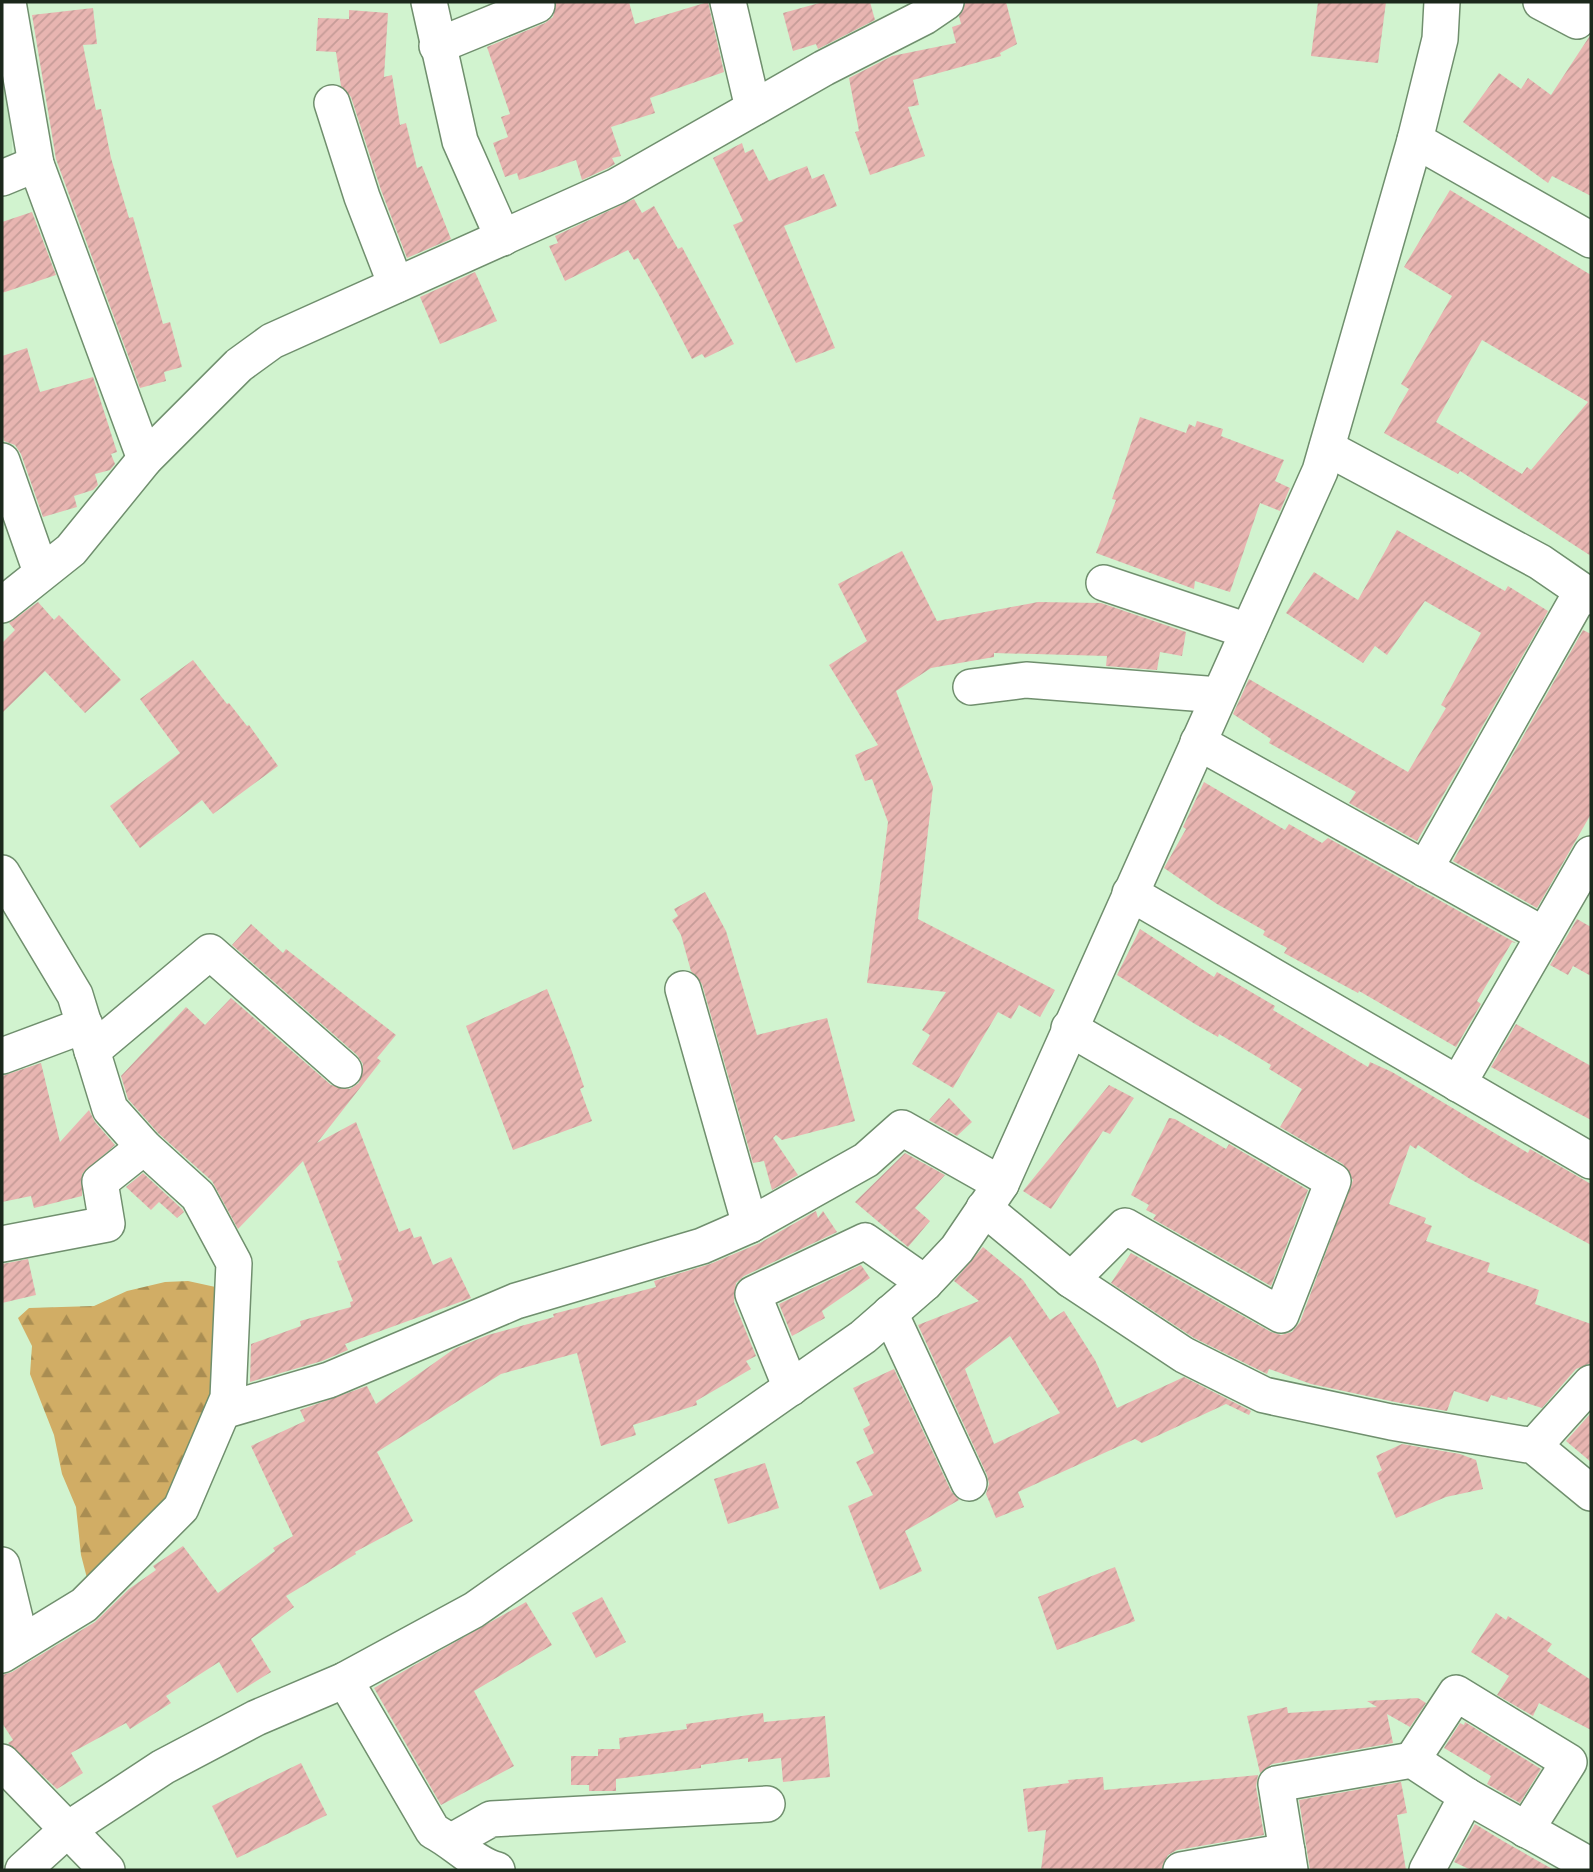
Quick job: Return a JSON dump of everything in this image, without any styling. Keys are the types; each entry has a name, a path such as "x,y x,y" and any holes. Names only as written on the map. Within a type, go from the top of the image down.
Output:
{"street":[{"path":"8,2 36,164 145,459"},
{"path":"429,2 460,141 503,238"},
{"path":"728,2 753,108"},
{"path":"2,605 71,550 145,459 239,365 272,341 617,186 753,108 892,17 924,18 946,2"},
{"path":"23,1870 67,1830 163,1767 256,1718 345,1680 474,1610 863,1337 925,1283 957,1249 992,1196 1248,631 1327,448 1415,139 1440,39 1442,2"},
{"path":"1440,39 1460,2"},
{"path":"1541,2 1577,21 1587,2"},
{"path":"437,46 537,5"},
{"path":"332,103 362,197 396,285"},
{"path":"1415,139 1591,240"},
{"path":"2,178 36,164"},
{"path":"1327,448 1539,562 1586,594 1425,869"},
{"path":"2,461 41,572"},
{"path":"1104,583 1248,631"},
{"path":"971,687 1026,680 1219,695"},
{"path":"1198,742 1544,936"},
{"path":"1458,1084 1544,936 1579,904 1591,854"},
{"path":"2,873 75,995 110,1109 144,1147 198,1196 234,1263 228,1398 181,1508 84,1605 12,1649 2,1565"},
{"path":"1130,893 1591,1161"},
{"path":"2,1056 88,1038 210,952 344,1070"},
{"path":"683,989 750,1225"},
{"path":"1069,1028 1333,1181 1281,1315 1125,1226 1071,1280"},
{"path":"223,1411 329,1380 516,1301 702,1246 750,1225 866,1160 902,1128 992,1196 1071,1280 1184,1355 1264,1395 1391,1422 1534,1446 1591,1493"},
{"path":"2,1244 107,1223 100,1182 144,1147"},
{"path":"791,1388 753,1294 864,1241 925,1283"},
{"path":"890,1313 969,1483"},
{"path":"1534,1446 1591,1383"},
{"path":"345,1680 433,1831 452,1841 486,1867 497,1870"},
{"path":"1412,1760 1456,1693 1569,1762 1526,1830"},
{"path":"1181,1870 1289,1861 1276,1784 1412,1760 1467,1796 1591,1866"},
{"path":"2,1762 107,1870"},
{"path":"1427,1870 1467,1796"},
{"path":"452,1841 491,1819 767,1804"}],"shaded area":[{"path":"2,76 12,124 12,156 2,160"}],"green space":[{"path":"188,1281 220,1288 210,1415 165,1505 87,1578 81,1555 76,1507 62,1474 54,1435 30,1374 32,1346 18,1318 29,1308 94,1306 127,1291 165,1282"}],"building":[{"path":"556,2 629,2 635,24 708,2 724,72 650,98 655,113 611,127 621,156 612,158 615,164 608,168 582,180 576,160 519,180 517,173 505,177 493,143 508,137 501,117 510,114 487,47 545,23 553,17"},
{"path":"823,2 870,2 875,20 818,49 816,44 793,51 783,13"},
{"path":"966,2 1006,2 1017,44 1000,53 1001,56 913,80 919,105 908,107 925,156 870,175 855,132 859,131 849,78 892,56 956,43 952,27 961,24 959,16"},
{"path":"1318,2 1386,2 1378,63 1311,56"},
{"path":"93,8 97,44 83,45 96,110 101,109 111,158 129,218 133,217 163,324 170,322 182,367 164,372 166,381 140,388 56,159 32,15"},
{"path":"349,10 388,13 384,77 392,75 400,125 406,123 417,168 422,166 451,239 407,258 381,190 351,97 341,86 336,52 316,51 318,18 349,19"},
{"path":"1591,34 1591,196 1552,176 1548,183 1463,122 1499,73 1521,89 1528,78 1551,95"},
{"path":"742,143 745,153 753,149 769,181 807,166 812,179 824,174 837,206 784,226 835,348 796,363 733,225 743,221 713,158"},
{"path":"1450,190 1591,275 1591,556 1460,471 1458,474 1384,433 1409,389 1401,384 1452,296 1404,267","holes":["1482,340 1588,402 1531,470 1527,467 1522,474 1436,422"]},
{"path":"634,199 642,213 654,206 678,249 682,247 734,344 705,358 702,354 692,359 638,258 634,260 628,250 565,281 549,246 558,243 555,236"},
{"path":"32,212 56,275 2,293 2,222"},
{"path":"475,272 497,321 440,344 420,297"},
{"path":"27,348 40,392 93,377 117,452 111,454 115,464 110,470 95,474 98,485 93,490 74,496 77,507 43,517 21,454 15,445 4,441 2,431 2,356"},
{"path":"1140,417 1186,433 1189,424 1195,427 1197,421 1223,429 1221,436 1284,460 1275,481 1290,488 1280,511 1260,503 1230,592 1195,581 1194,589 1096,553 1116,500 1112,499"},
{"path":"1397,530 1505,591 1508,586 1548,611 1417,841 1349,803 1356,792 1269,743 1271,739 1233,714 1249,679 1408,772 1446,708 1441,705 1481,633 1425,601 1387,655 1375,646 1363,663 1286,613 1314,572 1358,600"},
{"path":"902,551 937,621 1038,602 1101,603 1186,632 1182,656 1160,652 1157,670 1106,666 1107,656 994,653 994,657 931,668 896,691 933,787 918,919 1055,990 1040,1017 1019,1005 1011,1019 998,1012 953,1088 912,1064 930,1035 922,1030 946,992 867,983 888,822 872,779 865,781 855,755 878,745 829,665 867,641 838,584"},
{"path":"38,602 54,620 59,615 121,680 85,713 45,671 2,713 2,643 15,630 9,623"},
{"path":"1583,630 1591,634 1591,814 1537,908 1453,861"},
{"path":"193,660 227,704 229,703 247,726 249,725 278,766 213,814 202,800 140,848 110,806 180,753 140,699"},
{"path":"1204,782 1285,830 1289,824 1322,843 1328,838 1516,943 1512,942 1477,1001 1481,1004 1456,1047 1359,991 1358,993 1284,953 1287,948 1263,935 1265,931 1217,904 1164,868 1186,829 1183,827"},
{"path":"705,892 726,931 757,1035 827,1018 855,1121 782,1140 776,1135 773,1138 798,1175 772,1190 764,1161 753,1163 702,984 691,971 681,935 672,920 678,916 674,909"},
{"path":"1577,919 1591,927 1591,976 1573,966 1568,975 1550,965"},
{"path":"251,924 283,953 286,949 396,1035 377,1058 381,1061 317,1143 356,1122 399,1232 410,1228 414,1238 421,1236 433,1265 451,1257 471,1298 345,1344 348,1350 322,1361 250,1382 251,1344 301,1326 300,1321 351,1307 350,1302 353,1301 337,1261 342,1260 303,1161 238,1229 212,1181 158,1133 128,1099 121,1076 186,1007 205,1025 231,998 331,1085 350,1089 359,1083 363,1064 357,1055 232,945"},
{"path":"1140,929 1214,977 1217,972 1275,1006 1273,1010 1368,1067 1370,1062 1392,1072 1528,1153 1530,1149 1591,1184 1591,1245 1470,1179 1418,1145 1416,1149 1410,1145 1389,1204 1426,1218 1424,1223 1432,1226 1426,1241 1490,1263 1487,1272 1539,1290 1535,1304 1591,1324 1591,1363 1576,1369 1542,1408 1508,1397 1507,1400 1491,1395 1488,1402 1454,1391 1447,1411 1311,1384 1269,1369 1267,1374 1194,1338 1111,1283 1131,1253 1271,1332 1281,1335 1292,1332 1300,1322 1353,1180 1343,1164 1280,1127 1302,1089 1269,1069 1271,1065 1219,1034 1218,1037 1195,1024 1117,975"},
{"path":"547,989 584,1087 580,1089 592,1121 513,1150 466,1026"},
{"path":"1516,1024 1591,1066 1591,1120 1491,1067"},
{"path":"41,1063 60,1142 89,1110 95,1122 115,1145 82,1174 82,1196 34,1208 31,1196 2,1202 2,1076"},
{"path":"1109,1085 1134,1098 1110,1134 1103,1131 1051,1209 1023,1191"},
{"path":"949,1098 972,1122 957,1136 929,1120"},
{"path":"1169,1118 1226,1149 1229,1144 1308,1190 1271,1286 1153,1219 1156,1215 1146,1210 1149,1205 1131,1195"},
{"path":"905,1153 945,1175 915,1208 930,1221 908,1247 855,1202"},
{"path":"143,1173 184,1212 177,1218 159,1202 151,1210 126,1187"},
{"path":"816,1211 818,1218 823,1211 837,1232 744,1276 736,1283 734,1302 756,1356 746,1361 751,1369 696,1401 697,1405 633,1425 636,1435 601,1446 577,1353 501,1374 377,1452 413,1521 355,1552 356,1554 286,1596 294,1607 251,1639 271,1672 237,1693 219,1662 166,1696 171,1703 130,1729 126,1723 71,1753 83,1773 57,1789 8,1743 13,1740 2,1723 2,1675 12,1672 95,1622 129,1589 156,1570 153,1566 183,1546 218,1593 275,1551 273,1548 293,1536 251,1446 305,1421 300,1410 367,1386 376,1404 454,1349 488,1335 554,1317 553,1314 656,1287 654,1281 710,1264 760,1243"},
{"path":"983,1247 1023,1280 1050,1320 1064,1311 1095,1360 1117,1408 1184,1377 1251,1411 1249,1415 1226,1404 1142,1443 1135,1439 1018,1492 1024,1507 996,1518 986,1494 989,1484 987,1475 918,1325 979,1301 954,1281","holes":["1010,1336 1060,1413 994,1444 965,1369"]},
{"path":"28,1259 36,1295 2,1303 2,1264"},
{"path":"861,1265 870,1278 822,1311 825,1318 792,1336 779,1304"},
{"path":"894,1369 951,1491 959,1500 905,1531 922,1571 880,1590 848,1506 873,1495 856,1462 874,1453 863,1429 870,1425 853,1388"},
{"path":"1591,1413 1591,1462 1566,1441"},
{"path":"1402,1444 1460,1454 1476,1460 1483,1489 1446,1497 1396,1518 1377,1473 1382,1470 1376,1456"},
{"path":"765,1463 779,1508 728,1524 714,1479"},
{"path":"1115,1567 1135,1621 1057,1650 1038,1597"},
{"path":"602,1597 626,1642 596,1658 572,1613"},
{"path":"526,1602 552,1645 474,1691 514,1766 441,1805 374,1688"},
{"path":"1496,1613 1506,1620 1508,1616 1552,1644 1547,1651 1591,1680 1591,1730 1539,1703 1533,1716 1497,1695 1509,1676 1471,1652"},
{"path":"1418,1698 1426,1703 1410,1727 1387,1714 1393,1743 1272,1764 1260,1773 1247,1716 1287,1707 1288,1713 1377,1707 1367,1701"},
{"path":"763,1713 764,1722 825,1716 830,1777 783,1782 781,1758 748,1762 748,1758 701,1765 701,1768 616,1779 616,1791 589,1791 589,1785 571,1785 571,1756 598,1756 598,1749 620,1749 619,1738 687,1729 686,1724"},
{"path":"1465,1722 1541,1769 1520,1803 1487,1784 1491,1776 1444,1748 1460,1723 1464,1725"},
{"path":"301,1763 327,1815 237,1858 212,1806"},
{"path":"1258,1775 1256,1787 1264,1835 1177,1850 1168,1855 1161,1870 1041,1870 1046,1830 1028,1832 1023,1789 1069,1783 1068,1780 1103,1777 1104,1790"},
{"path":"1401,1782 1407,1813 1397,1815 1406,1870 1310,1870 1299,1800"},
{"path":"1475,1824 1554,1870 1471,1870 1454,1862"}]}
